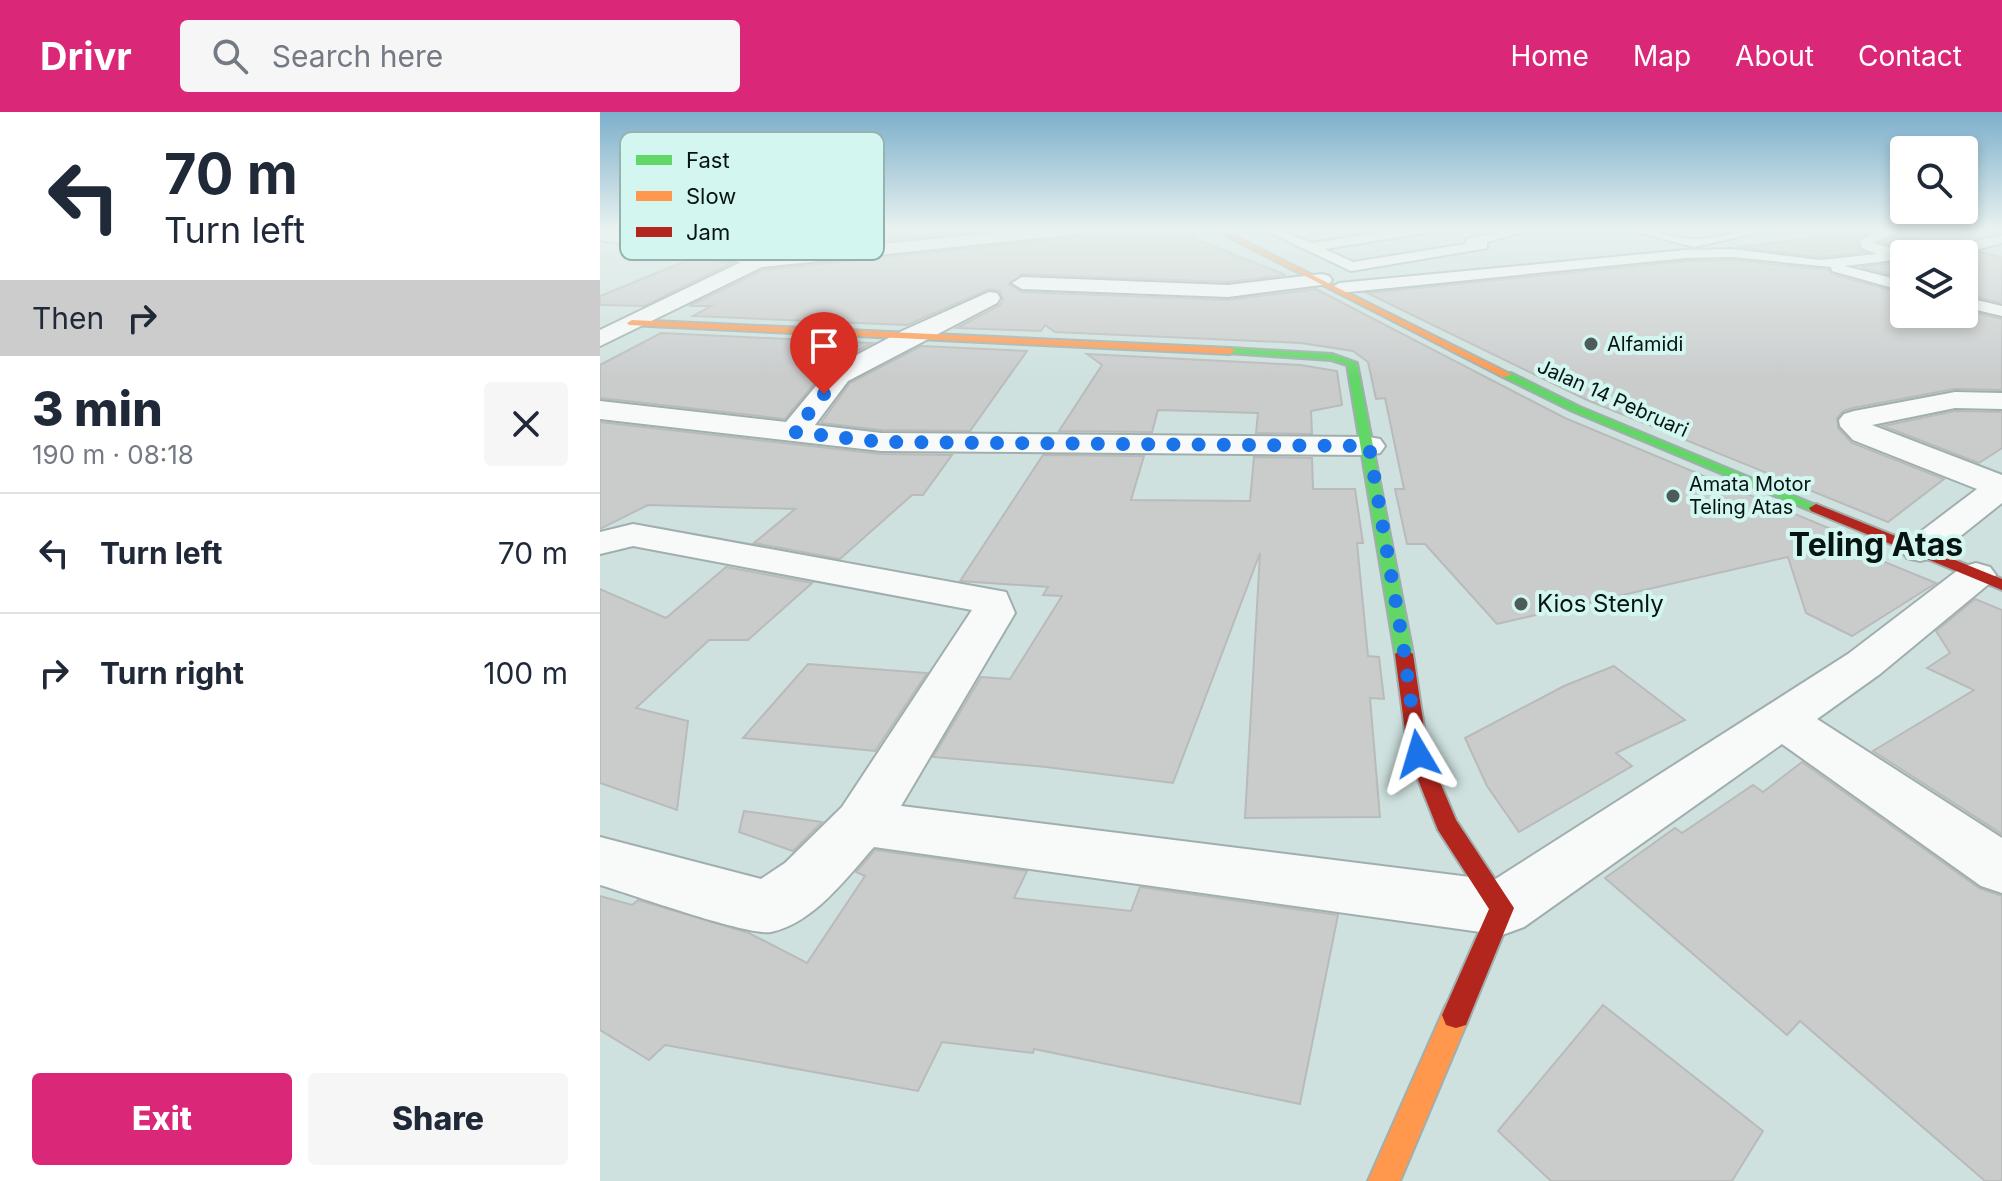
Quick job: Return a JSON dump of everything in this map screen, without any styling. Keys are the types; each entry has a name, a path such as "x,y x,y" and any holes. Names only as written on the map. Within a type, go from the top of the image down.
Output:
{"street":[{"path":"600,339 713,279"},
{"name":"Jalan 14 Pebruari","path":"1320,279 1576,409 1989,580"},
{"path":"1022,283 1228,291 1330,284"},
{"path":"794,432 839,375 989,298"},
{"path":"632,323 1271,353 1345,359 1352,363 1403,644 1418,754 1446,824 1502,908"},
{"path":"1920,550 1996,491 1995,487 1990,482 1864,434 1855,426 1854,420 1955,400 2002,401"},
{"path":"600,410 881,442 1369,446"},
{"path":"600,543 633,535 991,601 994,613 862,823 806,881 769,906 742,902 600,861"},
{"path":"1384,1181 1502,908 1989,580"},
{"path":"1782,719 2002,869"},
{"path":"862,823 1502,908"}],"lane":[{"path":"1330,284 1392,279"},
{"path":"1978,305 2002,311"}],"building":[{"path":"642,279 699,279 644,306 600,305 600,296"},
{"path":"745,279 1016,279 1009,284 1022,292 1228,300 1316,289 1565,418 1862,542 1853,549 1936,583 1852,636 1806,613 1788,557 1497,624 1425,544 1407,544 1395,489 1404,489 1385,398 1376,399 1368,362 1353,351 1301,343 1055,332 1045,325 1041,331 957,328 1000,305 1003,300 1000,291 989,289 907,325 693,316 711,306 689,306"},
{"path":"1148,279 1254,279 1228,282"},
{"path":"1508,279 1849,279 1890,290 1890,328 1978,328 1978,313 2002,319 2002,390 1954,389 1853,408 1843,411 1837,418 1838,428 1852,443 1944,479 1888,522 1587,400 1367,293"},
{"path":"1978,279 2002,279 2002,303 1978,297"},
{"path":"661,333 872,343 828,367 785,419 600,398 600,365"},
{"path":"921,346 1027,351 970,431 881,430 821,423 850,383"},
{"path":"1087,354 1301,365 1337,371 1342,405 1311,411 1312,434 1256,433 1258,413 1158,410 1152,432 1059,431 1102,365"},
{"path":"1955,411 2002,412 2002,448 1979,463 1883,426"},
{"path":"600,422 881,454 952,455 923,495 912,495 840,559 754,543 795,509 648,505 600,529"},
{"path":"1043,455 1144,456 1131,500 1250,501 1254,457 1312,458 1313,489 1355,489 1363,543 1357,543 1368,656 1379,657 1384,699 1370,698 1380,817 1245,818 1260,553 1173,783 933,757 981,677 1010,679 1062,596 1043,595 1048,587 960,581"},
{"path":"726,567 812,583 748,640 709,640 636,708 688,721 677,810 600,783 600,589 666,618"},
{"path":"1975,599 2002,610 2002,834 1873,751 1974,690 1927,668 1950,653 1936,631"},
{"path":"808,664 927,673 875,751 743,738"},
{"path":"1614,666 1685,720 1616,753 1632,766 1519,832 1487,786 1465,738 1564,686"},
{"path":"1802,762 1979,888 2002,896 2002,1181 1985,1181 1800,1021 1787,1035 1605,878 1675,828 1682,833 1753,785 1763,792"},
{"path":"744,811 822,822 793,851 739,832"},
{"path":"875,850 1027,871 1014,898 1131,911 1140,887 1338,915 1300,1104 1034,1049 1033,1053 942,1042 918,1091 665,1045 649,1060 600,1030 600,896 632,905 638,900 749,933 807,963 865,876 856,872"},
{"path":"1603,1005 1763,1131 1732,1181 1551,1181 1498,1131"}],"traffic: fast":[{"path":"1230,351 1332,357 1352,363 1404,654"},
{"path":"1507,375 1576,409 1816,508"}],"traffic: slow":[{"path":"1315,279 1507,375"},
{"path":"632,323 1230,351"},
{"path":"1384,1181 1456,1015"}],"traffic: jam":[{"path":"1816,508 2002,585"},
{"path":"1404,654 1418,754 1446,824 1502,908 1456,1015"}],"place":[{"name":"Alfamidi","path":"1591,344"},
{"name":"Amata Motor Teling Atas","path":"1673,496"},
{"name":"Kios Stenly","path":"1521,604"}],"district":[{"name":"Teling Atas","path":"1876,545"}],"route":[{"path":"824,394 794,432 881,442 1369,446 1403,644 1418,754"}]}
